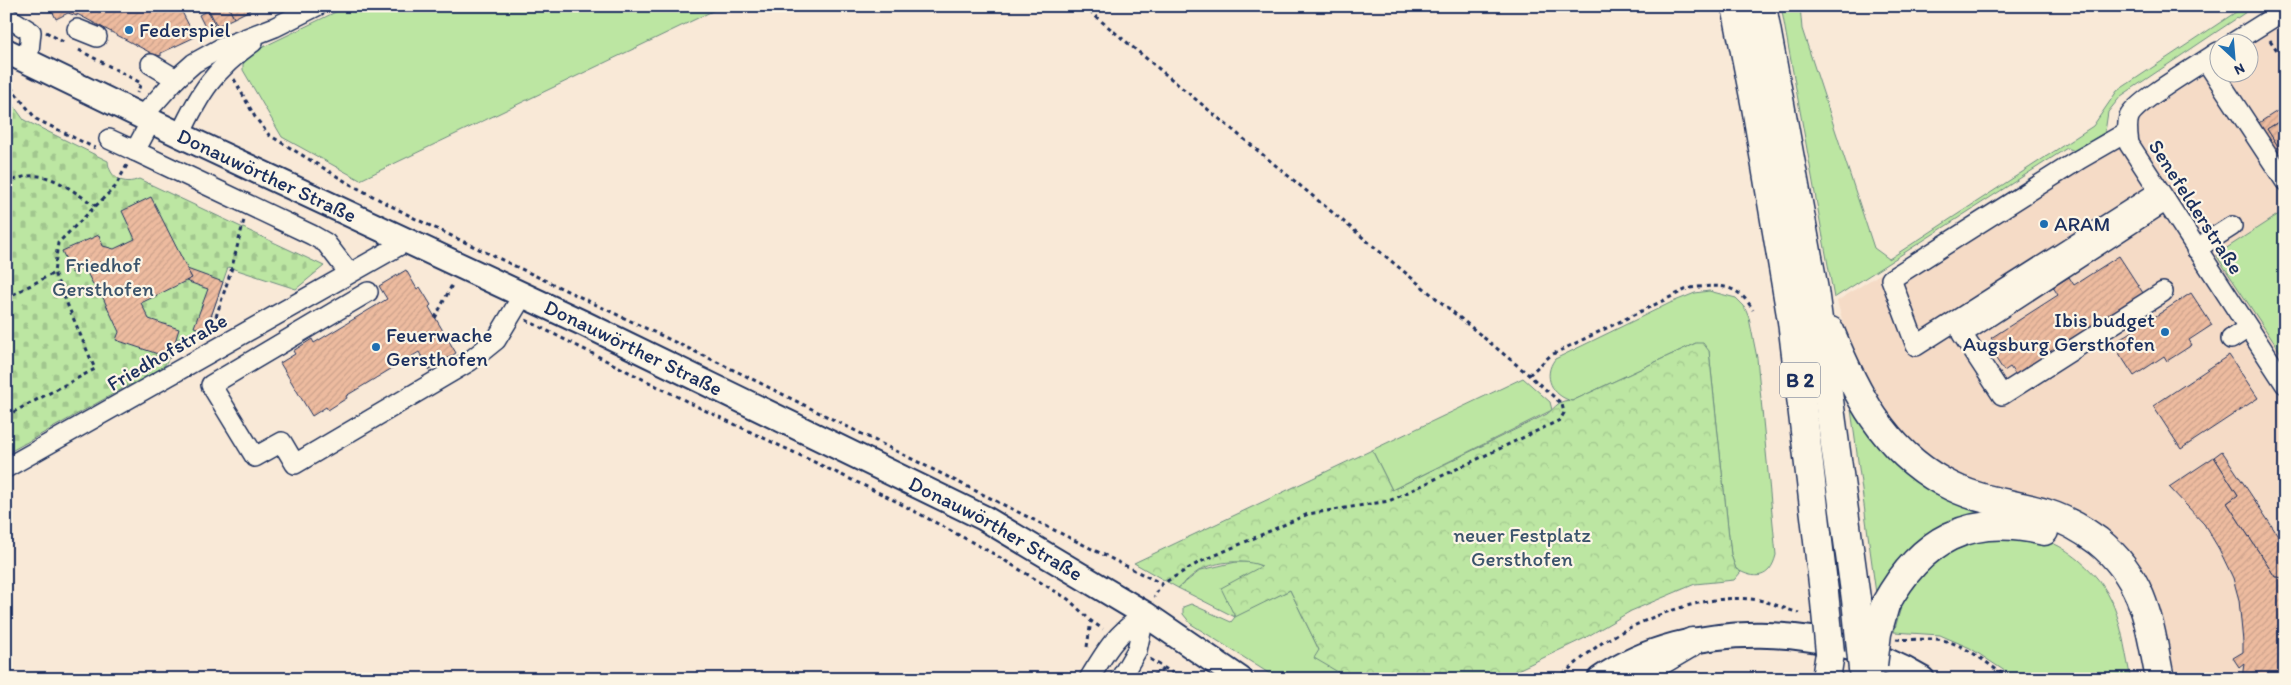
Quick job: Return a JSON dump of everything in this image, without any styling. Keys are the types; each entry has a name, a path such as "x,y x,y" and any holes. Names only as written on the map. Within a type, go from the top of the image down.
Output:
{"highway":[{"name":"B 2","path":"1736,6 1756,107 1790,312 1824,592 1829,670"},
{"name":"B 2","path":"1762,6 1814,290 1856,599 1864,679"},
{"path":"1814,290 1856,390 1877,424 1906,456 1925,471 1982,500 2044,513 2062,520 2089,535 2123,565 2133,580 2147,613 2160,679"},
{"path":"1871,679 1877,633 1885,605 1905,571 1933,545 1949,537 1969,529 2004,524 2047,532 2076,544 2089,554 2111,580 2129,619 2141,679"},
{"path":"1637,679 1653,665 1692,642"}],"main road":[{"name":"Donauwörther Straße","path":"6,51 180,135 409,240 518,304 984,518 1145,614 1240,679"},
{"path":"1600,679 1629,662 1650,653 1692,642 1755,634 1801,637 1860,650 1892,662 1922,679"}],"street":[{"path":"135,151 146,119 176,78 194,63 221,48 275,27 317,6"},
{"path":"2250,32 2285,10"},
{"path":"6,16 31,32 28,61"},
{"path":"180,135 194,104 211,78 227,63 275,27"},
{"path":"73,37 97,38"},
{"name":"Senefelderstraße","path":"2208,60 2147,99 2130,116 2127,132 2129,144 2285,384"},
{"path":"151,64 176,78"},
{"path":"2227,82 2285,181"},
{"path":"2127,132 2080,159 1891,279 1916,346 2162,196"},
{"path":"105,145 135,151 292,224 326,243 349,273"},
{"path":"2162,196 1962,334 2002,395 2163,292"},
{"path":"2196,249 2232,226"},
{"name":"Friedhofstraße","path":"6,468 203,358 239,332 409,240"},
{"path":"368,292 211,385 255,457 282,442 295,464 470,361 496,340 518,304"},
{"path":"279,311 291,337"},
{"path":"2231,339 2248,328"},
{"path":"1089,679 1112,641 1145,614"},
{"path":"1120,679 1137,650 1145,614"}],"path":[{"path":"1083,6 1529,374 1562,404 1564,414 1560,420 1389,501 1308,514 1198,563 1162,584 1145,614"},
{"path":"2261,25 2285,62"},
{"path":"31,32 40,30 73,37"},
{"path":"77,49 141,82"},
{"path":"227,63 255,117 269,135 348,183 425,224 748,377 1162,584"},
{"path":"6,81 36,119 105,145"},
{"path":"6,416 96,369 54,273 58,243 115,186 135,151"},
{"path":"6,184 19,177 33,174 46,176 96,206"},
{"path":"203,358 231,271 248,205"},
{"path":"6,298 54,273"},
{"path":"445,279 462,288"},
{"path":"1529,374 1551,355 1689,288 1714,285 1736,289 1746,298 1753,310"},
{"path":"435,318 451,287"},
{"path":"518,304 696,406 888,497 1002,559 1068,599 1091,621 1088,644 1084,653"},
{"path":"1556,679 1603,642 1643,621 1681,607 1724,600 1759,600 1799,613"},
{"path":"1893,638 1921,641 1934,639 1947,642 1979,658 2009,679"},
{"path":"1146,679 1165,669 1182,679"}],"shaded area":[{"path":"2285,22 2285,679 2171,679 2120,549 1935,466 1894,427 1855,367 1837,301 2105,132 2134,120 2208,72 2208,82 2258,82 2258,40"}],"green space":[{"path":"348,6 723,6 360,180 282,137 243,70 243,59 257,50"},
{"path":"1781,6 1800,6 1802,29 1874,248 1889,259 2093,126 2117,91 2245,6 2255,6 2216,32 2208,32 2208,38 2121,96 2108,112 2105,132 2075,151 2067,148 1834,298"},
{"name":"Friedhof Gersthofen","path":"6,95 24,120 108,161 111,172 118,179 128,182 139,179 324,266 296,289 228,267 206,331 198,329 176,340 167,362 153,378 139,387 131,384 6,454"},
{"path":"2285,210 2285,359 2216,255"},
{"path":"1709,291 1736,298 1744,306 1749,318 1757,358 1776,555 1770,569 1761,575 1749,575 1736,569 1731,555 1709,351 1696,343 1572,401 1559,395 1554,390 1549,378 1551,365 1555,359 1670,303 1695,293"},
{"name":"neuer Festplatz Gersthofen","path":"1696,343 1703,343 1709,351 1731,555 1736,569 1741,572 1734,580 1695,584 1631,611 1583,639 1497,679 1350,679 1314,658 1319,650 1290,590 1235,617 1221,588 1262,566 1248,562 1214,565 1200,570 1178,588 1134,563 1372,450 1392,490 1547,414 1561,402 1572,401"},
{"path":"1523,378 1550,402 1552,410 1392,490 1372,450"},
{"path":"1850,402 2001,517 1877,601"},
{"path":"1981,537 2022,538 2050,542 2067,551 2093,573 2103,586 2117,614 2131,679 2017,679 1970,648 1940,635 1894,632 1901,607 1895,603 1943,551"},
{"path":"1236,562 1252,562 1263,567 1235,616 1290,590 1319,650 1350,679 1278,679 1191,624 1183,614 1183,607 1191,604 1231,622 1235,617 1178,588 1201,570"}],"building":[{"path":"50,6 173,6 176,12 181,10 195,37 161,53 161,56 153,54 77,14 77,16 68,13 56,19"},
{"path":"207,6 228,6 234,18 217,26"},
{"path":"228,6 248,6 250,10 234,18"},
{"path":"208,10 215,25 206,29 199,15"},
{"path":"2285,106 2285,118 2267,129 2285,157 2285,162 2280,166 2254,126"},
{"path":"2285,118 2285,157 2267,129"},
{"path":"151,197 192,278 141,303 149,319 179,329 170,358 116,340 119,332 98,287 95,288 84,267 72,273 62,251 99,235 103,246 114,249 135,239 122,211"},
{"path":"2119,256 2145,296 2018,378 2010,367 2004,371 1991,351 1998,347 1991,338 2058,295 2053,287 2069,277 2074,285"},
{"path":"187,269 223,282 206,331 194,327 208,289 186,281 192,278"},
{"name":"Feuerwache Gersthofen","path":"406,270 417,289 420,287 431,305 429,307 456,353 429,370 419,352 346,396 347,398 328,410 326,407 312,416 280,363 295,354 293,351 312,339 314,343 387,299 379,286"},
{"name":"Ibis budget Augsburg Gersthofen","path":"2191,293 2212,325 2189,340 2192,345 2167,361 2164,356 2134,376 2113,344"},
{"path":"2229,355 2258,398 2181,449 2153,406"},
{"path":"2222,451 2285,546 2285,578 2275,577 2227,503 2238,495 2214,457"},
{"path":"2214,457 2238,495 2227,503 2275,577 2285,578 2283,588 2285,592 2285,679 2242,679 2244,663 2239,667 2233,658 2243,652 2243,642 2239,600 2233,578 2204,524 2169,487"}],"place":[{"name":"Federspiel","path":"129,30"},
{"name":"ARAM","path":"2044,224"},
{"name":"Ibis budget Augsburg Gersthofen","path":"2165,332"},
{"name":"Feuerwache Gersthofen","path":"376,347"}]}
